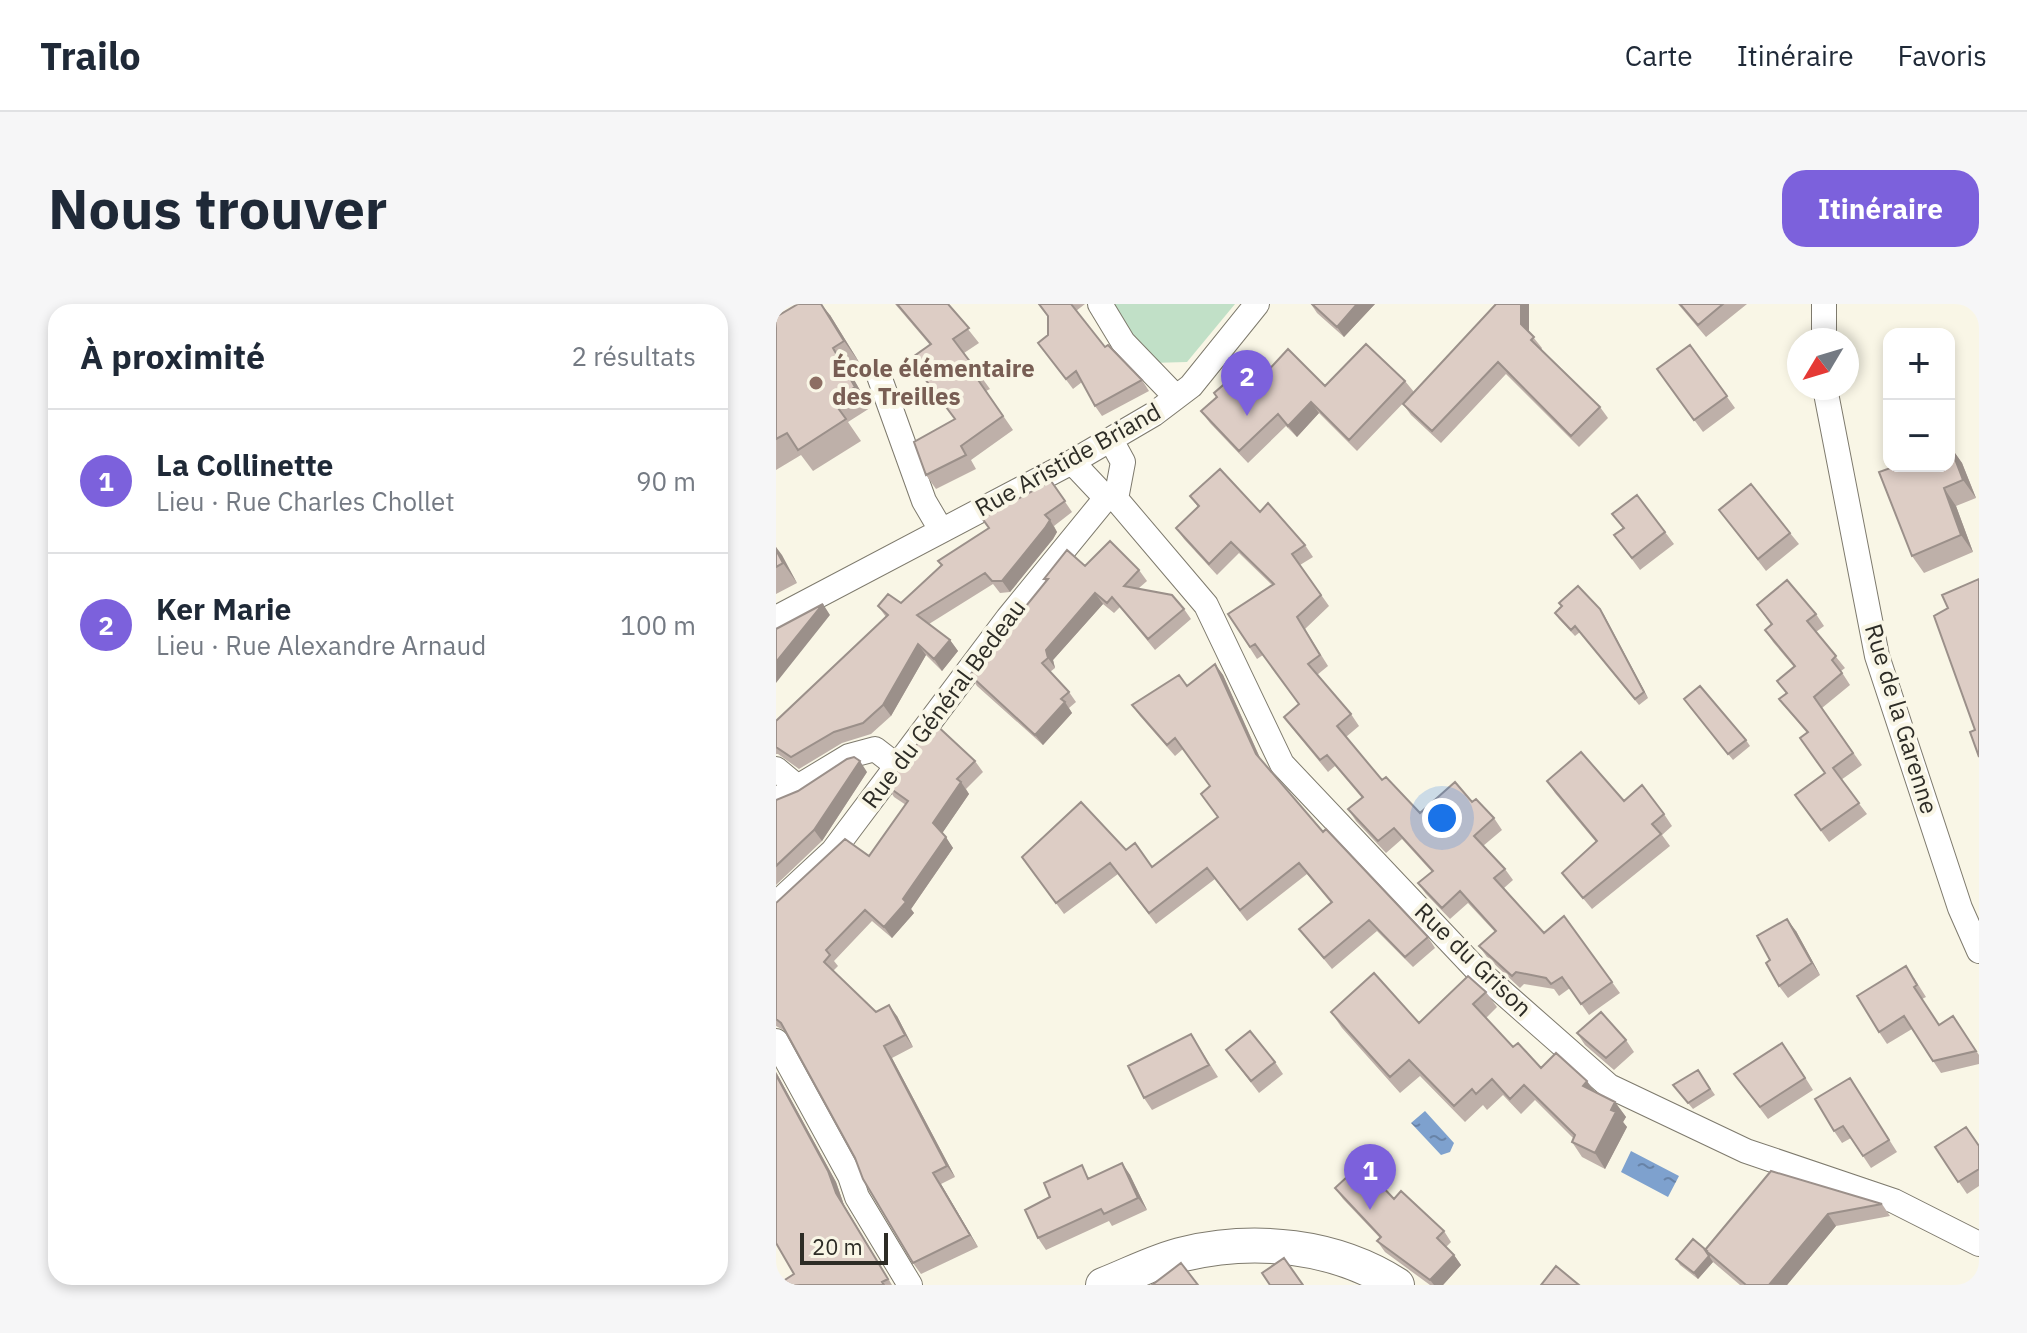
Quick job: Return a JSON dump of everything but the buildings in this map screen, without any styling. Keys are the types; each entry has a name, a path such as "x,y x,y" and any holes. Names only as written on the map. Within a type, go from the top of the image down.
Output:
{"street":[{"path":"1100,304 1123,342 1184,391"},
{"name":"Rue Aristide Briand","path":"776,618 1111,440 1184,391 1257,304"},
{"path":"1824,304 1824,328"},
{"path":"879,376 924,501 941,530"},
{"name":"Rue de la Garenne","path":"1827,400 1877,656 1960,908 1979,951"},
{"path":"1111,440 1123,462 1111,499"},
{"name":"Rue du Grison","path":"1072,462 1111,499 1206,605 1282,764 1475,968 1609,1086 1746,1151 1894,1201 1979,1244"},
{"name":"Rue du Général Bedeau","path":"776,904 833,851 1008,618 1111,499"},
{"path":"776,800 800,789 849,756 875,749 897,766"},
{"path":"776,769 800,789"},
{"path":"776,1041 850,1176 857,1197 910,1285"},
{"path":"1103,1285 1182,1254 1234,1246 1289,1247 1344,1257 1397,1285"}],"green space":[{"path":"1108,304 1235,304 1187,362 1150,363"}],"water":[{"path":"1425,1111 1454,1143 1450,1152 1441,1155 1411,1123"},
{"path":"1631,1151 1679,1176 1668,1197 1621,1172"}],"place":[{"name":"École élémentaire des Treilles","path":"816,383"},
{"name":"Ker Marie","path":"1247,416"},
{"name":"La Collinette","path":"1370,1210"}]}
